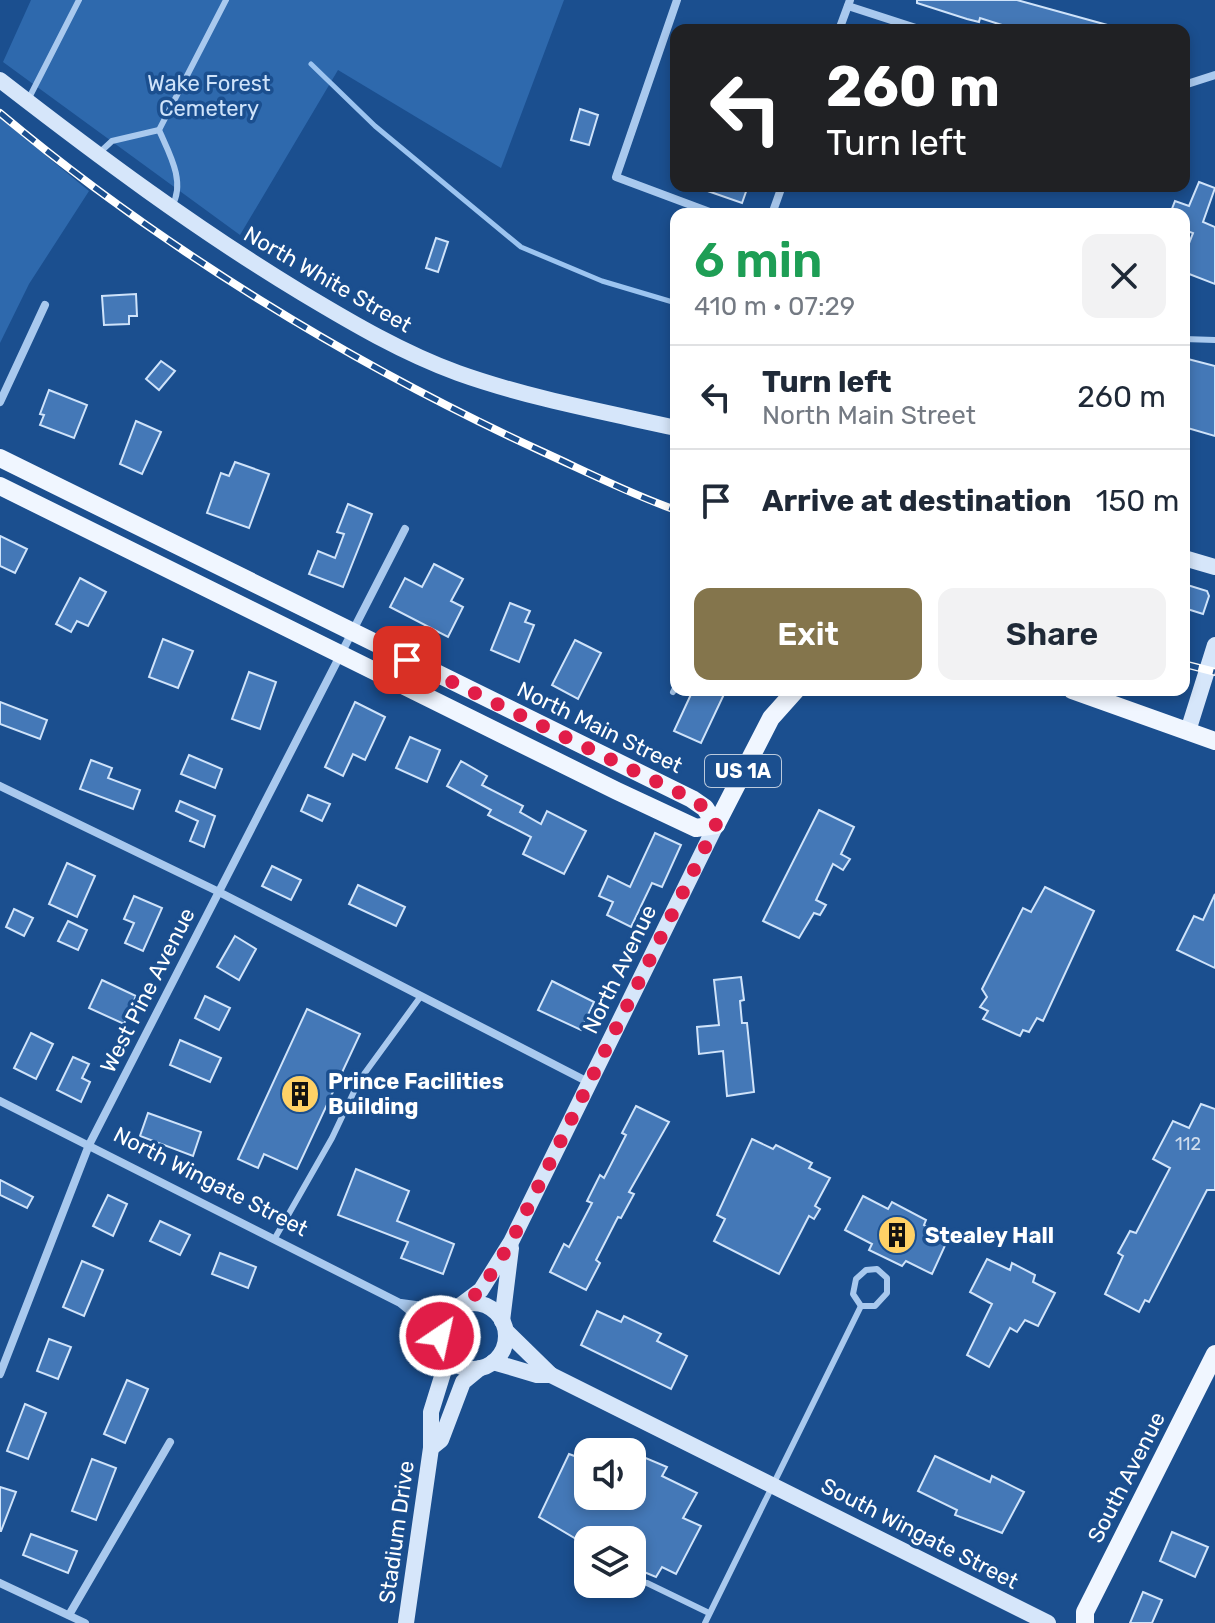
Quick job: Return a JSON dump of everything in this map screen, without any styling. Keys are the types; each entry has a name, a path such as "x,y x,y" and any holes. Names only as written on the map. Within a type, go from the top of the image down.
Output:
{"main road":[{"name":"North Main Street","path":"0,458 692,799 705,808 716,825"},
{"path":"0,486 696,828 716,825"},
{"name":"US 1A","path":"771,718 791,696"},
{"path":"1089,696 1215,741"},
{"name":"North Avenue","path":"716,825 771,718"},
{"name":"South Avenue","path":"1085,1623 1085,1612 1208,1385 1215,1354"}],"street":[{"path":"677,0 616,175 700,208"},
{"path":"841,24 849,3 906,24"},
{"path":"1190,83 1215,75"},
{"name":"North White Street","path":"0,80 170,209 339,315 441,366 479,379 585,408 670,427"},
{"path":"0,402 45,305"},
{"name":"West Pine Avenue","path":"0,1374 89,1145 405,529"},
{"path":"1190,560 1215,567"},
{"path":"1188,731 1215,645"},
{"path":"0,786 217,891 590,1083"},
{"name":"North Avenue","path":"456,1308 481,1290 511,1242 716,825"},
{"name":"North Wingate Street","path":"0,1101 400,1303 441,1342"},
{"name":"North Avenue","path":"504,1326 511,1242"},
{"name":"North Wingate Street","path":"400,1303 456,1308"},
{"path":"551,1375 486,1365 458,1365 441,1342 445,1318 456,1308 480,1303 497,1313 504,1326 551,1375 772,1483"},
{"path":"486,1365 503,1350 504,1326"},
{"name":"Stadium Drive","path":"406,1623 431,1448 431,1412 444,1370 441,1342"},
{"name":"Stadium Drive","path":"431,1448 441,1440 463,1382 486,1365"},
{"path":"69,1615 170,1442"},
{"name":"South Wingate Street","path":"772,1483 1048,1623"},
{"path":"0,1583 85,1623"}],"lane":[{"path":"28,101 79,0"},
{"path":"96,155 112,141 159,130 226,0"},
{"path":"159,130 175,169 178,188 170,209"},
{"path":"1190,339 1215,340"},
{"path":"771,718 783,696"},
{"path":"275,1238 332,1138 359,1081 421,996"},
{"path":"877,1269 887,1278 887,1293 875,1306 861,1306 853,1294 856,1279 866,1270 877,1269"},
{"path":"705,1623 861,1306"},
{"path":"647,1583 709,1613"}],"green space":[{"name":"Wake Forest Cemetery","path":"31,0 564,0 501,168 338,70 240,235 3,62"},
{"path":"0,118 89,191 29,284 0,343"}],"building":[{"path":"917,0 1017,0 1104,24 999,24 980,18 979,22 917,3"},
{"path":"580,109 598,115 589,145 571,140"},
{"path":"1199,182 1215,188 1203,222 1215,227 1215,284 1190,274 1190,241 1193,233 1190,232 1190,208 1172,208 1175,201 1189,206"},
{"path":"710,192 746,192 742,203"},
{"path":"436,238 448,242 438,272 426,268"},
{"path":"136,294 137,316 129,316 129,324 104,325 102,296"},
{"path":"1190,360 1215,366 1215,436 1190,429"},
{"path":"161,361 175,371 159,390 146,379"},
{"path":"49,390 87,405 74,438 40,425 44,415 40,414"},
{"path":"136,421 161,432 142,474 120,464"},
{"path":"235,462 269,474 249,528 207,513 221,473 229,476"},
{"path":"348,504 372,514 343,587 309,574 318,551 335,558 344,534 337,532"},
{"path":"0,536 27,549 15,573 0,566"},
{"path":"434,564 463,579 451,601 463,607 448,637 390,607 405,578 422,587"},
{"path":"80,578 106,592 88,626 77,621 71,632 56,624"},
{"path":"1190,586 1207,591 1209,596 1203,614 1190,610"},
{"path":"510,603 530,611 525,622 534,625 519,662 491,650"},
{"path":"163,639 193,651 178,688 149,677"},
{"path":"575,640 601,653 578,699 552,685"},
{"path":"249,672 276,682 260,729 232,719"},
{"path":"690,696 723,696 701,743 674,731"},
{"path":"0,702 47,720 40,739 0,724"},
{"path":"355,702 385,717 365,760 353,754 343,776 325,767"},
{"path":"410,737 440,750 427,782 396,768"},
{"path":"189,755 222,769 215,788 181,774"},
{"path":"91,760 112,768 108,778 140,790 133,809 80,789"},
{"path":"461,761 487,776 482,785 523,806 520,812 541,824 547,811 586,831 564,874 523,854 531,837 488,815 491,810 447,786"},
{"path":"308,795 330,804 322,821 301,811"},
{"path":"180,801 215,816 204,847 190,841 198,821 176,811"},
{"path":"819,810 854,827 841,854 850,859 843,870 833,864 816,900 826,905 820,915 814,913 799,938 763,921"},
{"path":"655,833 681,845 662,887 652,883 631,927 607,915 613,902 599,896 608,876 630,887"},
{"path":"67,863 95,876 77,917 49,904"},
{"path":"272,866 301,880 291,900 262,886"},
{"path":"358,885 405,907 396,926 349,904"},
{"path":"1045,887 1094,911 1043,1021 1037,1018 1029,1032 1023,1030 1020,1036 983,1019 988,1011 980,1007 987,997 982,989 1023,908 1031,912"},
{"path":"1215,894 1215,968 1177,950 1194,916 1203,920"},
{"path":"134,896 162,908 143,951 125,943 134,923 124,919"},
{"path":"14,909 33,918 24,936 6,927"},
{"path":"68,921 87,930 78,950 58,941"},
{"path":"235,936 256,949 239,980 217,967"},
{"path":"741,977 744,1000 740,1001 742,1023 747,1023 754,1092 727,1096 723,1051 699,1054 697,1027 719,1025 714,980"},
{"path":"102,980 136,996 124,1024 89,1008"},
{"path":"552,981 594,1002 581,1030 538,1010"},
{"path":"205,996 230,1008 219,1030 195,1018"},
{"name":"Prince Facilities Building","path":"307,1009 360,1034 297,1169 264,1154 258,1168 238,1159"},
{"path":"31,1033 53,1044 36,1079 14,1068"},
{"path":"180,1040 221,1058 210,1082 170,1065"},
{"path":"73,1057 89,1064 82,1078 90,1082 81,1102 57,1090"},
{"path":"1201,1104 1215,1109 1215,1190 1207,1190 1149,1302 1145,1300 1139,1312 1105,1294 1123,1256 1118,1253 1130,1231 1136,1233 1170,1168 1153,1159 1173,1121 1189,1128"},
{"path":"636,1106 669,1122 629,1192 634,1194 596,1260 600,1263 586,1290 550,1272 564,1244 569,1247 592,1203 587,1201 600,1175 604,1178 626,1135 622,1133"},
{"path":"148,1113 201,1132 193,1156 140,1136"},
{"path":"752,1139 773,1149 776,1145 812,1163 809,1168 830,1178 815,1206 820,1209 814,1219 809,1216 779,1274 714,1241 725,1219 717,1215"},
{"path":"356,1169 409,1191 397,1221 454,1244 443,1274 401,1258 408,1242 338,1215"},
{"path":"0,1180 33,1197 27,1208 0,1195"},
{"path":"108,1195 127,1204 113,1236 93,1226"},
{"name":"Stealey Hall","path":"863,1196 888,1209 892,1202 926,1220 924,1225 948,1239 932,1274 906,1261 902,1266 869,1250 872,1244 845,1230"},
{"path":"160,1221 190,1235 180,1255 150,1241"},
{"path":"220,1253 256,1267 248,1288 212,1274"},
{"path":"987,1259 1010,1270 1012,1263 1035,1275 1033,1282 1055,1293 1038,1326 1025,1320 1017,1332 1010,1328 989,1367 967,1355 992,1304 970,1292"},
{"path":"82,1261 103,1270 84,1316 63,1307"},
{"path":"597,1311 621,1322 624,1316 661,1334 657,1341 687,1356 671,1389 581,1345"},
{"path":"49,1339 71,1347 58,1379 37,1371"},
{"path":"127,1380 148,1389 125,1443 104,1434"},
{"path":"25,1404 46,1413 28,1459 7,1451"},
{"path":"569,1454 574,1456 574,1510 646,1510 646,1458 667,1467 662,1476 697,1493 683,1518 701,1526 676,1574 662,1567 656,1577 646,1573 646,1526 574,1526 574,1538 539,1517"},
{"path":"935,1456 990,1482 992,1476 1024,1492 1002,1533 955,1515 957,1510 918,1491"},
{"path":"92,1459 116,1468 96,1520 72,1511"},
{"path":"0,1487 16,1492 1,1531 0,1531"},
{"path":"1172,1532 1208,1547 1195,1577 1160,1561"},
{"path":"31,1534 77,1551 68,1573 23,1555"},
{"path":"1143,1592 1162,1600 1152,1623 1130,1623"}],"waterway":[{"path":"311,64 375,126 521,247 602,281 670,301"}],"railway":[{"path":"0,113 61,162 192,256 330,342 472,418 670,508"},
{"path":"1190,666 1215,672"}],"place":[{"name":"Prince Facilities Building","path":"300,1094"},
{"name":"Stealey Hall","path":"897,1235"}],"route":[{"path":"407,660 692,799 705,808 716,825 511,1242 481,1290 445,1318 440,1336"}]}
